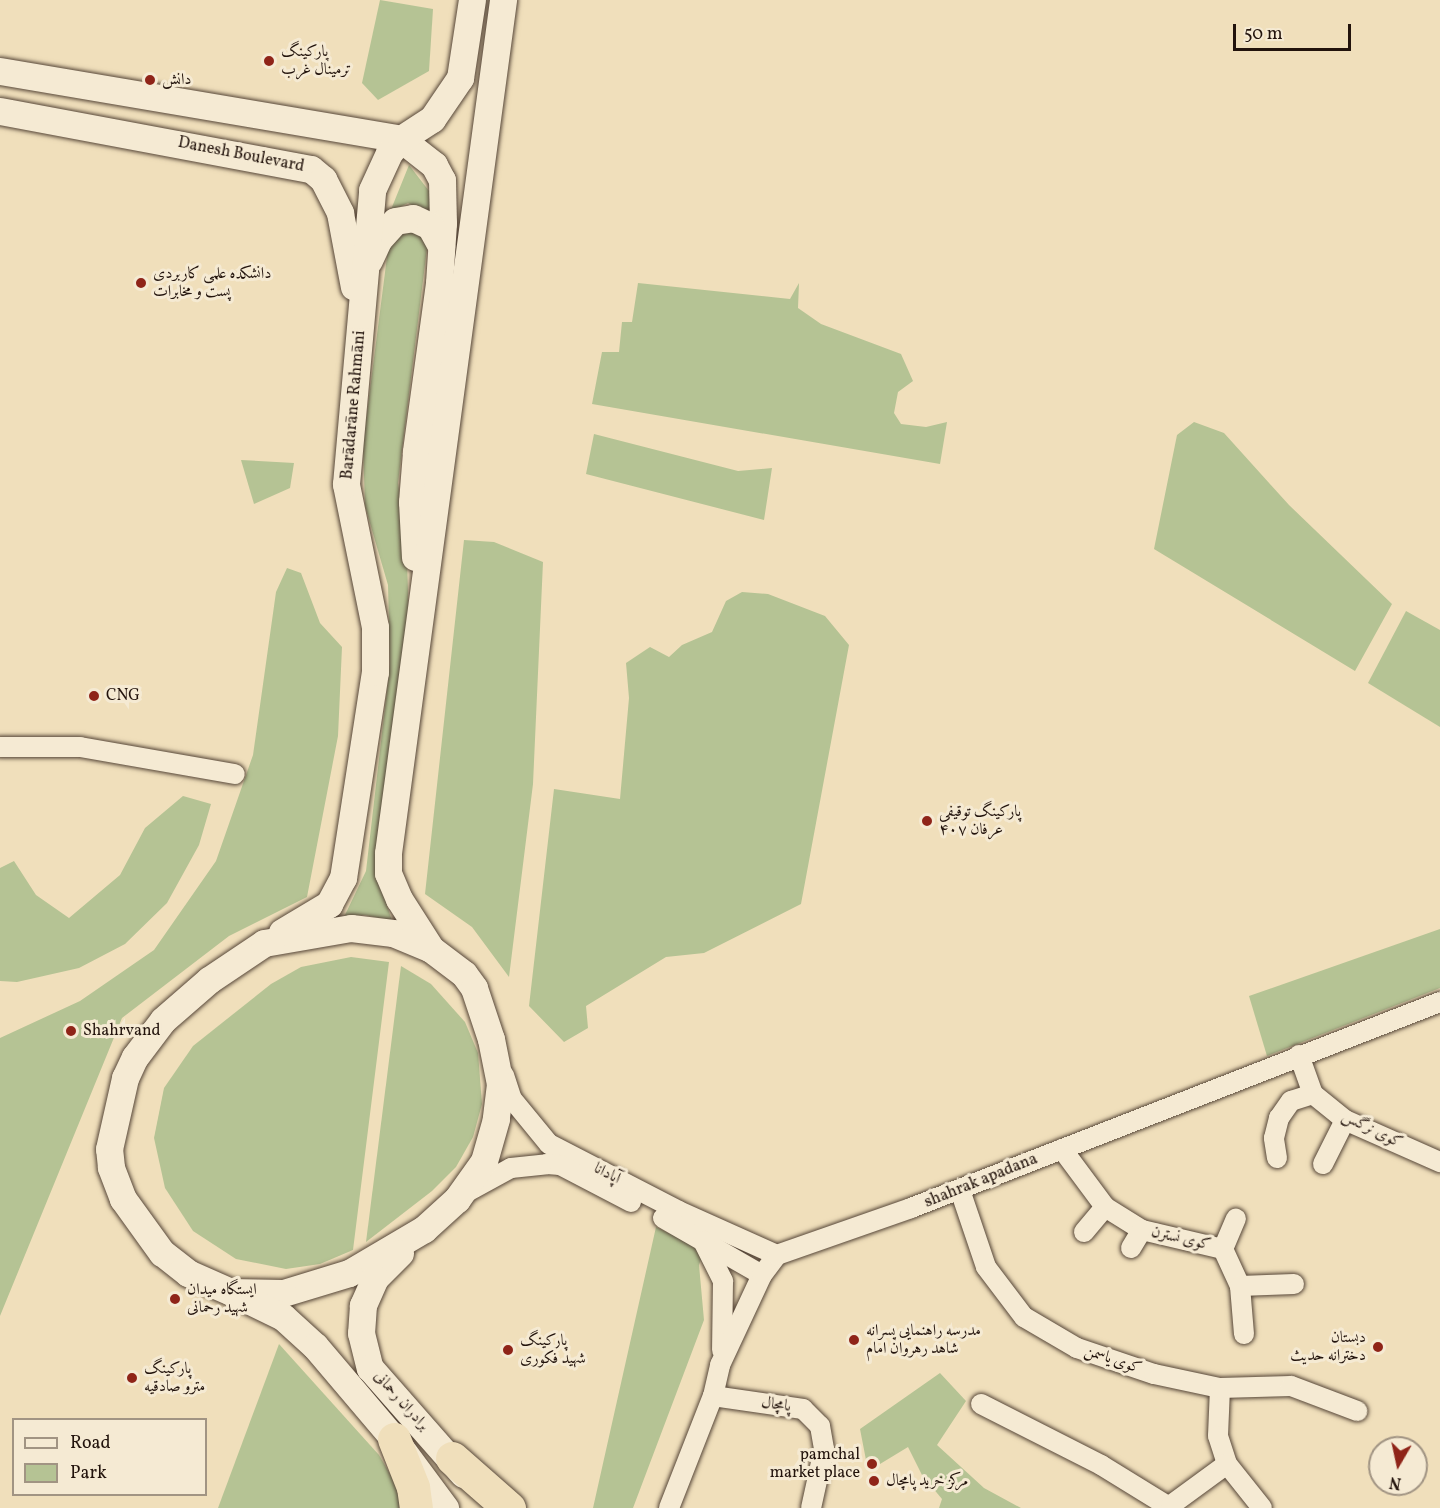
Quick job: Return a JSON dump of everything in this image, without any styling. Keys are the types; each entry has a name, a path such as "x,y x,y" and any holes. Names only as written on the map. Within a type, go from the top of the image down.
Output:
{"highway":[{"path":"394,1439 413,1487 416,1508"},
{"path":"452,1458 509,1508"}],"main road":[{"name":"Barādarāne Rahmāni","path":"231,1292 188,1273 162,1252 144,1230 123,1199 111,1167 111,1131 125,1078 156,1029 209,980 264,943 329,904 343,878 375,672 375,627 346,484 368,263 372,190 381,166 400,139 432,119 460,78 471,0"},
{"path":"431,949 399,899 388,873 418,613 503,0"},
{"path":"0,71 400,139 425,155 442,180 441,246 412,502 418,613"},
{"name":"Danesh Boulevard","path":"0,111 311,169 323,179 340,213 360,332"},
{"path":"368,263 379,239 395,221 413,218 430,226 441,246"},
{"path":"231,1292 283,1293 322,1282 348,1273 424,1229 457,1199 484,1161 496,1119 500,1084 491,1039 474,988 464,974 431,949 393,933 351,928 264,943"},
{"name":"برادران رحمانی","path":"424,1229 375,1278 363,1305 361,1333 370,1368 452,1458 485,1508"},
{"name":"برادران رحمانی","path":"231,1292 283,1317 315,1346 394,1439 445,1508"}],"street":[{"path":"0,747 80,747 235,774"},
{"name":"shahrak apadana","path":"777,1255 960,1190 1299,1055 1440,1002"},
{"name":"آپادانا","path":"491,1039 512,1099 549,1144 679,1211 777,1255"},
{"path":"1277,1158 1274,1138 1279,1118 1291,1101 1313,1094 1299,1055"},
{"name":"کوی نرگس","path":"1313,1094 1345,1120 1440,1162"},
{"path":"1323,1164 1345,1120"},
{"name":"کوی نسترن","path":"1062,1149 1105,1207 1142,1230 1223,1249 1240,1286 1244,1334"},
{"name":"آپادانا","path":"457,1199 511,1168 527,1164 560,1165 700,1237 762,1275"},
{"name":"کوی یاسمن","path":"960,1190 986,1267 1024,1317 1077,1348 1154,1374 1220,1388 1291,1386 1357,1411"},
{"path":"1084,1232 1105,1207"},
{"path":"1223,1249 1236,1219"},
{"path":"1131,1248 1142,1230"},
{"path":"669,1508 713,1396 724,1335 723,1281 700,1237"},
{"path":"720,1365 762,1275 777,1255"},
{"path":"1240,1286 1294,1284"},
{"path":"1220,1388 1218,1436 1227,1464 1262,1508"},
{"name":"پامچال","path":"713,1396 803,1409 820,1426 824,1449 811,1508"},
{"path":"981,1404 1171,1507 1227,1464"}],"green space":[{"path":"380,0 433,9 429,71 378,100 362,83"},
{"path":"409,165 429,191 432,216 408,203 390,212"},
{"path":"407,227 428,240 398,483 406,533 409,620 383,893 392,921 365,915 344,917 366,871 390,664 388,585 365,506 363,444 388,249"},
{"path":"638,283 790,299 799,283 798,308 821,324 901,354 913,381 898,392 894,413 901,424 926,427 947,422 940,464 592,404 602,352 619,352 622,322 632,322"},
{"path":"1194,422 1224,433 1289,505 1392,604 1355,671 1154,549 1177,435"},
{"path":"594,434 738,471 772,468 764,520 586,474"},
{"path":"241,460 294,463 290,488 254,504"},
{"path":"464,540 494,542 543,562 533,784 509,977 472,927 425,894"},
{"path":"287,568 301,573 320,623 342,647 338,736 307,897 229,936 122,1018 0,1316 0,1038 80,1001 154,950 216,861 253,755 276,592"},
{"path":"742,592 768,594 825,616 849,645 801,904 704,953 666,957 586,1006 588,1028 564,1042 529,1006 554,789 620,799 629,698 626,663 650,647 669,657 682,645 712,632 726,601"},
{"path":"1406,611 1440,630 1440,727 1368,683"},
{"path":"183,796 211,804 199,845 167,903 125,944 79,968 17,982 0,981 0,868 14,861 36,895 69,918 120,875 145,828"},
{"path":"1440,929 1440,988 1267,1056 1249,996"},
{"path":"351,957 389,962 353,1250 320,1264 286,1269 236,1259 193,1231 165,1188 154,1138 164,1088 193,1046 271,984 301,967"},
{"path":"401,966 431,984 465,1022 478,1053 482,1104 473,1137 456,1167 432,1191 366,1242"},
{"path":"656,1227 704,1250 699,1265 704,1320 633,1508 593,1508"},
{"path":"279,1344 379,1455 397,1486 402,1508 218,1508"},
{"path":"940,1373 966,1401 937,1445 984,1488 1021,1508 939,1508 942,1499 922,1475 908,1447 880,1464 866,1460 860,1429"}],"place":[{"name":"پارکینگ ترمینال غرب","path":"269,61"},
{"name":"دانش","path":"150,80"},
{"name":"دانشکده علمی کاربردی پست و مخابرات","path":"141,283"},
{"name":"CNG","path":"94,696"},
{"name":"پارکینگ توقیفی عرفان ۴۰۷","path":"927,821"},
{"name":"Shahrvand","path":"71,1031"},
{"name":"ایستگاه میدان شهید رحمانی","path":"175,1299"},
{"name":"مدرسه راهنمایی پسرانه شاهد رهروان امام","path":"854,1340"},
{"name":"دبستان دخترانه حدیث","path":"1378,1347"},
{"name":"پارکینگ شهید فکوری","path":"508,1350"},
{"name":"پارکینگ مترو صادقیه","path":"132,1378"},
{"name":"pamchal market place","path":"872,1464"},
{"name":"مرکز خرید پامچال","path":"874,1481"}]}
